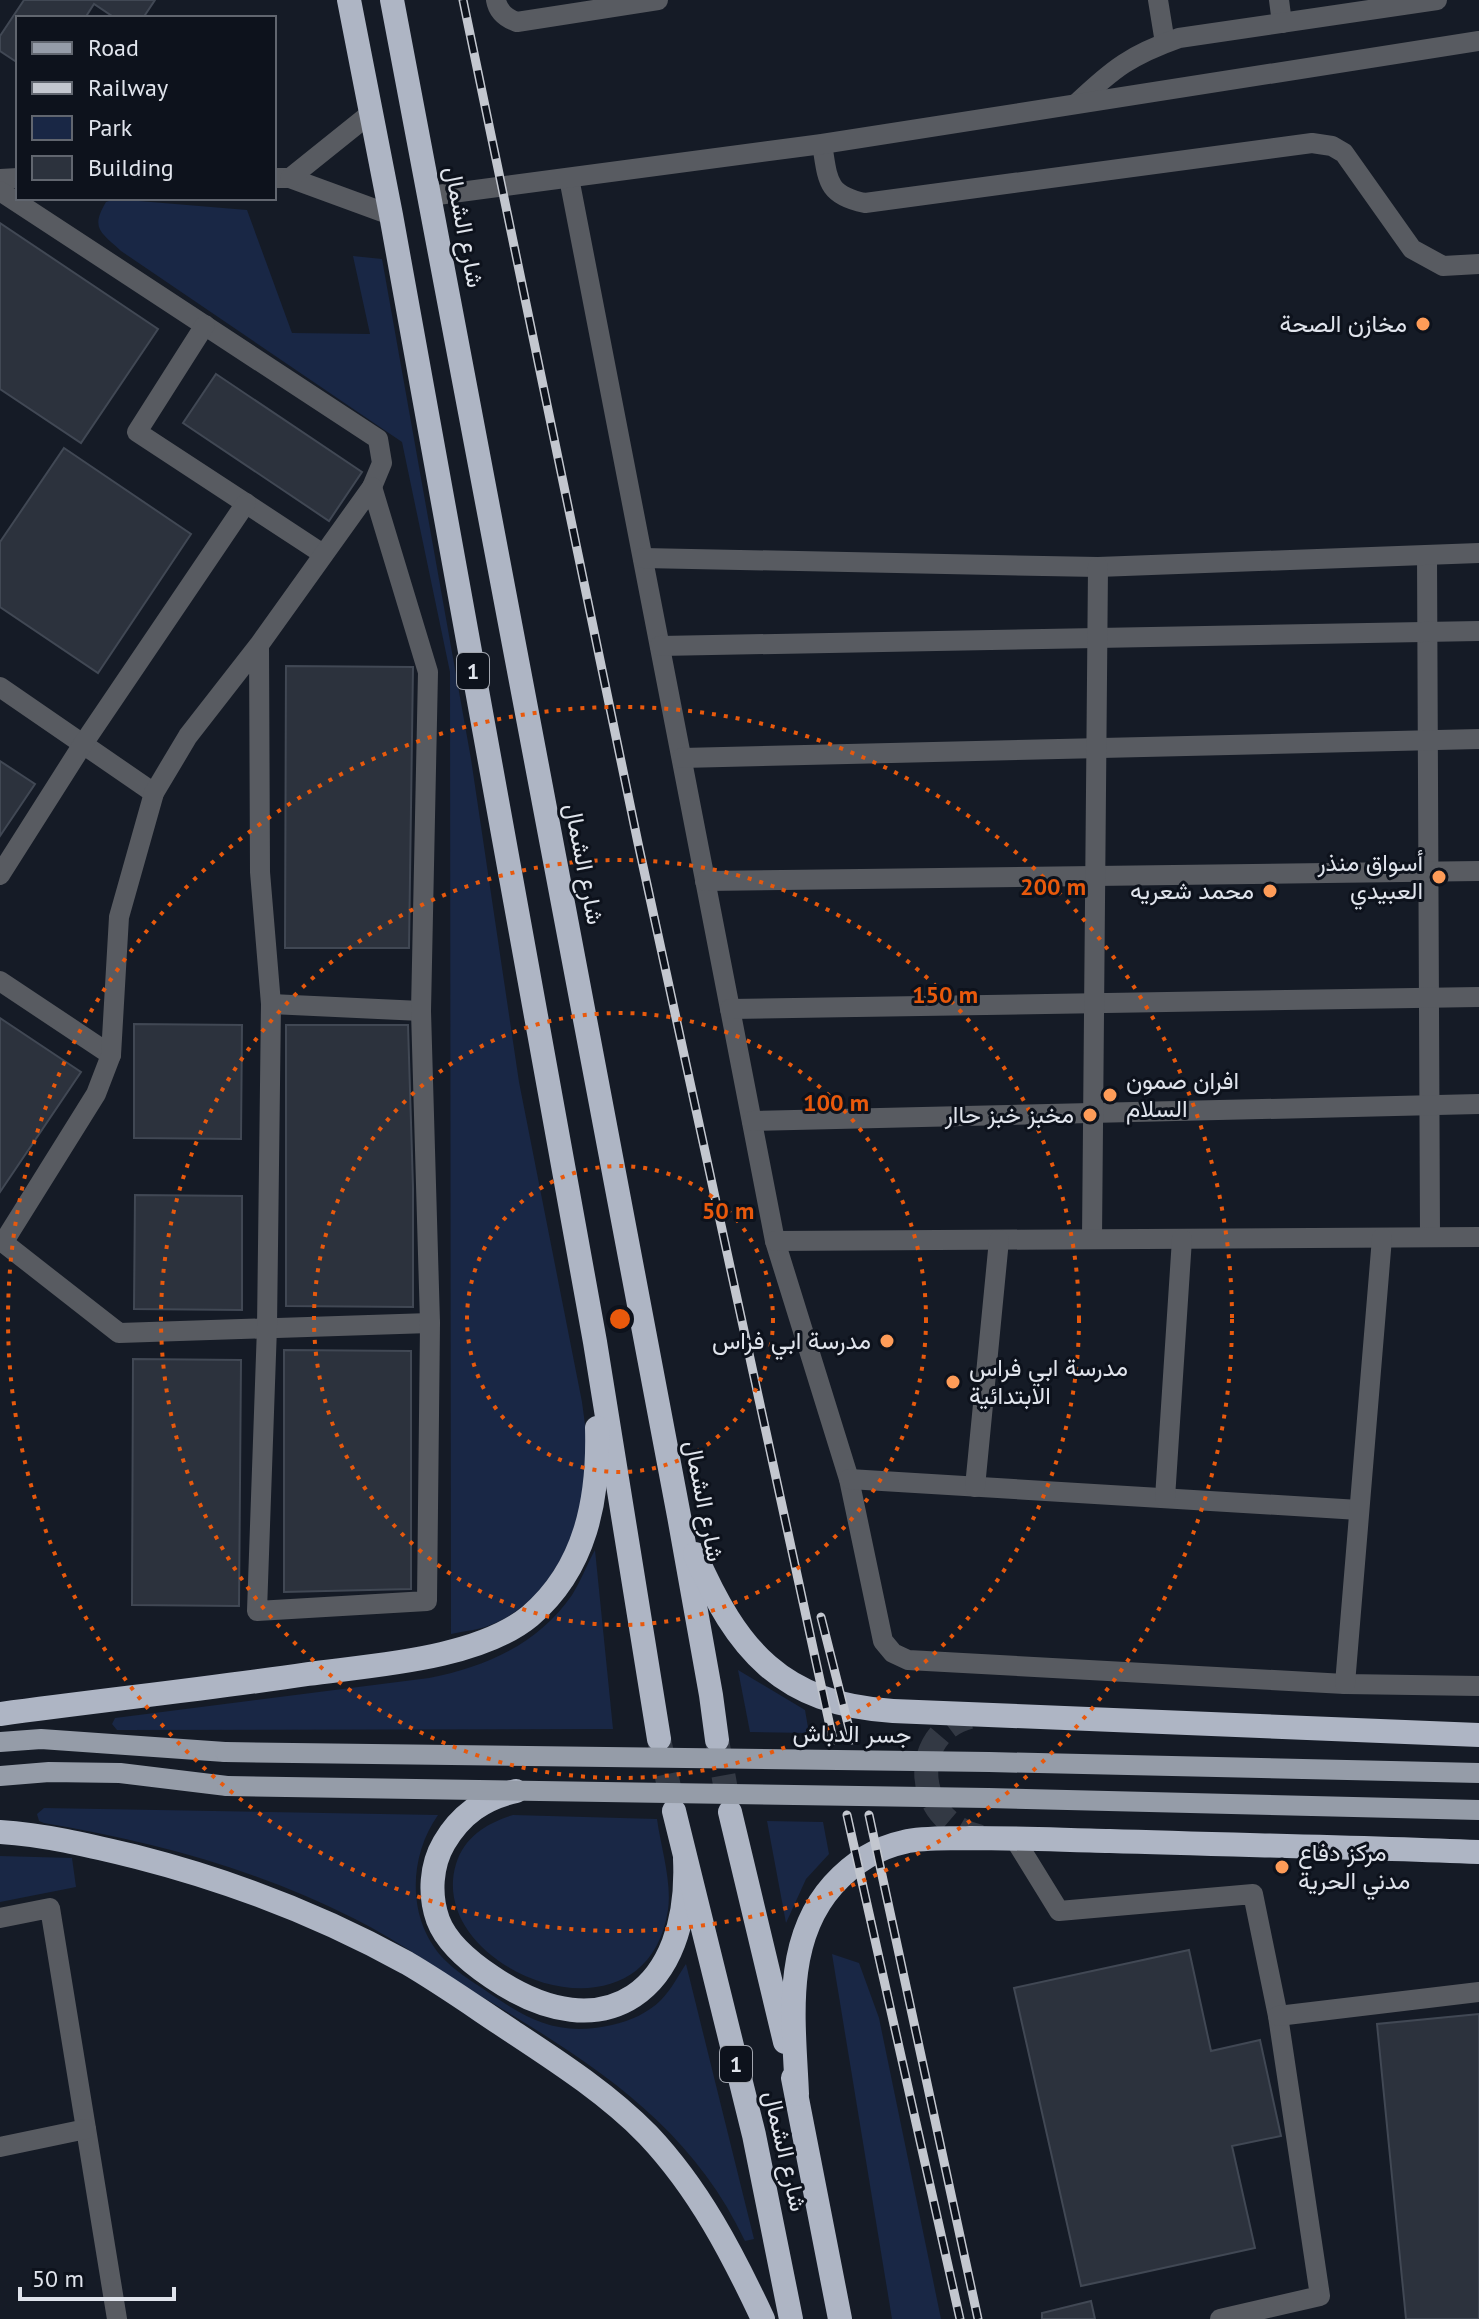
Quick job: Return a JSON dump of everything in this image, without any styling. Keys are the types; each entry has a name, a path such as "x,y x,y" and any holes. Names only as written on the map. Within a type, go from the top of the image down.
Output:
{"highway":[{"name":"1","path":"349,0 391,215 595,1342 659,1739"},
{"name":"شارع الشمال","path":"392,0 679,1516 717,1740"},
{"path":"0,1714 413,1659 488,1641 509,1631 531,1615 558,1586 571,1567 589,1525 597,1480 595,1342"},
{"path":"679,1516 715,1600 738,1636 767,1666 823,1699 868,1710 1479,1735"},
{"path":"516,1791 474,1807 460,1820 442,1846 433,1873 433,1889 438,1921 459,1950 477,1967 532,2000 579,2011 607,2008 652,1981 679,1934 685,1908 685,1859"},
{"name":"شارع الشمال","path":"674,1811 754,2135 791,2319"},
{"name":"شارع الشمال","path":"730,1812 797,2094 840,2319"},
{"path":"0,1832 73,1841 212,1877 345,1931 408,1964 466,2000 583,2080 648,2136 702,2203 731,2251 763,2319"},
{"path":"797,2094 794,2002 798,1949 813,1912 835,1882 870,1855 906,1841 1014,1838 1479,1852"}],"main road":[{"name":"جسر الدباش","path":"0,1742 41,1739 225,1752 974,1762 1479,1773"},
{"path":"0,1776 49,1772 120,1773 227,1786 1479,1810"}],"street":[{"path":"496,0 497,7 506,18 517,22 658,0"},
{"path":"517,22 571,0"},
{"path":"1158,0 1165,43"},
{"path":"1279,0 1282,23"},
{"path":"1077,103 1108,73 1139,53 1179,38 1392,3 1437,0"},
{"path":"430,196 822,144 1479,41"},
{"path":"282,178 371,113"},
{"path":"822,144 828,184 840,195 865,203 1312,143 1332,146 1344,153 1412,249 1443,266 1479,264"},
{"path":"282,178 391,215"},
{"path":"569,178 775,1241 849,1479 883,1641 893,1653 908,1660 1345,1684 1479,1686"},
{"path":"0,191 378,439 382,463 372,487 259,645 188,736 154,793 119,917 111,1055 96,1094 2,1242 119,1333 430,1323"},
{"path":"205,325 137,432 323,554"},
{"path":"259,645 260,872 271,1004 267,1327 257,1611 427,1601 430,1323 421,1011 428,672 372,487"},
{"path":"0,875 83,744 246,503"},
{"path":"643,558 1098,567 1479,553"},
{"path":"1427,555 1430,1236"},
{"path":"1092,1239 1098,567"},
{"path":"660,646 1479,631"},
{"path":"0,687 154,793"},
{"path":"682,758 1479,739"},
{"path":"705,881 1479,871"},
{"path":"0,981 111,1055"},
{"path":"730,1009 1479,997"},
{"path":"271,1004 421,1011"},
{"path":"752,1121 1479,1104"},
{"path":"775,1241 1479,1237"},
{"path":"1345,1684 1382,1238"},
{"path":"1165,1498 1182,1239"},
{"path":"975,1487 999,1240"},
{"path":"849,1479 1359,1510"},
{"path":"1014,1838 1059,1911 1253,1894 1278,2016 1320,2296 1220,2319"},
{"path":"0,1918 50,1908 117,2319"},
{"path":"1278,2016 1479,1992"},
{"path":"0,2147 86,2129"}],"green space":[{"path":"127,200 247,210 292,333 370,334 353,256 382,259 471,759 519,1082 582,1402 588,1448 583,1497 559,1563 531,1599 513,1613 483,1628 451,1634 450,672 402,442 121,251 103,234 98,224 106,202"},
{"path":"595,1550 613,1729 117,1730 112,1724 115,1718 429,1678 471,1667 509,1651 543,1627 572,1595"},
{"path":"738,1670 805,1710 809,1733 750,1732"},
{"path":"44,1808 438,1815 428,1832 417,1871 418,1910 424,1929 434,1947 457,1971 507,2005 549,2025 594,2028 632,2019 661,2000 686,1964 754,2239 745,2241 723,2200 697,2164 668,2131 636,2102 566,2049 389,1938 318,1901 242,1871 164,1848 44,1823 39,1821 37,1814"},
{"path":"513,1815 657,1819 667,1877 668,1910 651,1955 621,1980 582,1988 541,1982 503,1964 472,1936 455,1902 456,1864 471,1838 494,1822"},
{"path":"767,1821 823,1822 829,1854 806,1879 786,1923"},
{"path":"0,1856 72,1858 76,1887 0,1902"},
{"path":"832,1954 859,1963 879,2018 941,2319 892,2319"}],"building":[{"path":"24,0 155,0 144,16 112,16 94,4 86,16 16,16 16,62 0,51 0,36"},
{"path":"0,223 158,329 81,443 0,389"},
{"path":"216,374 362,472 329,521 183,423"},
{"path":"64,448 191,534 98,673 0,607 0,542"},
{"path":"286,666 413,667 409,948 285,948"},
{"path":"0,761 35,784 0,836"},
{"path":"0,1018 81,1072 0,1192"},
{"path":"134,1024 242,1025 241,1139 134,1138"},
{"path":"286,1025 408,1025 413,1307 286,1306"},
{"path":"135,1195 242,1196 242,1310 134,1309"},
{"path":"284,1350 411,1351 411,1589 284,1592"},
{"path":"133,1359 241,1360 239,1606 132,1605"},
{"path":"1189,1950 1211,2051 1260,2040 1281,2136 1232,2146 1255,2248 1081,2286 1014,1988"},
{"path":"1479,2014 1479,2319 1406,2319 1377,2024"},
{"path":"1091,2301 1095,2319 1042,2319 1042,2313"}],"tunnel":[{"path":"981,1715 957,1722 940,1735 930,1752 926,1772 929,1793 940,1812 957,1827 981,1837"},
{"path":"659,1739 674,1811"},
{"path":"717,1740 730,1812"}],"railway":[{"path":"463,0 638,843 833,1740"},
{"path":"821,1617 852,1740"},
{"path":"847,1815 960,2319"},
{"path":"869,1815 978,2319"}],"place":[{"name":"مخازن الصحة","path":"1423,324"},
{"name":"أسواق منذر العبيدي","path":"1439,877"},
{"name":"محمد شعريه","path":"1270,891"},
{"name":"افران صمون السلام","path":"1110,1095"},
{"name":"مخبز خبز حاار","path":"1090,1115"},
{"name":"مدرسة ابي فراس","path":"887,1341"},
{"name":"مدرسة ابي فراس الابتدائية","path":"953,1382"},
{"name":"مركز دفاع مدني الحرية","path":"1282,1867"}]}
